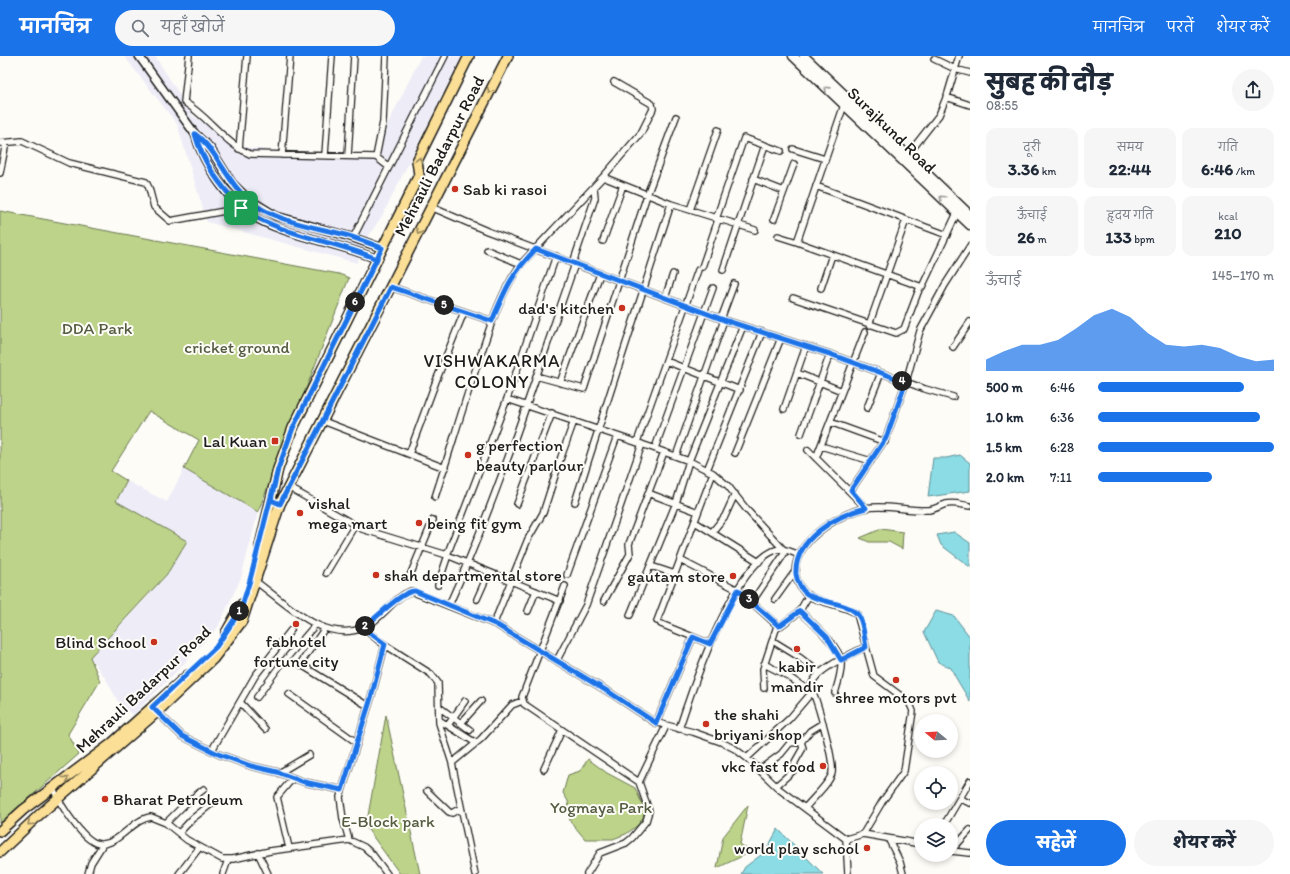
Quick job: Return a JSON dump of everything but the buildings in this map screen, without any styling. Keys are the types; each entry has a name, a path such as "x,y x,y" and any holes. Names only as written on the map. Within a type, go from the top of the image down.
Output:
{"main road":[{"name":"Mehrauli Badarpur Road","path":"0,852 154,710 216,647 234,620 242,606 250,580 278,469 293,428 419,175 417,161 469,56"},
{"name":"Mehrauli Badarpur Road","path":"0,831 23,810 112,744 213,659 242,621 280,504 288,487 508,56"},
{"name":"Surajkund Road","path":"793,56 970,225"},
{"name":"Surajkund Road","path":"804,56 970,215"},
{"path":"271,500 280,504"}],"street":[{"path":"139,56 195,134 210,148 232,183 254,204 265,211 298,223 353,238 382,248"},
{"path":"189,56 184,102 196,109 239,149 250,154 376,157 389,167"},
{"path":"239,149 247,56"},
{"path":"282,155 290,56"},
{"path":"324,155 332,56"},
{"path":"348,156 354,56"},
{"path":"376,157 383,122 386,56"},
{"path":"353,238 445,56"},
{"path":"903,161 935,121 946,97 959,56"},
{"path":"934,59 955,69 970,73"},
{"path":"435,497 445,468 456,427 492,321 510,280 521,264 604,177 641,133 653,109 652,104 614,82"},
{"path":"946,97 970,105"},
{"path":"797,242 844,105"},
{"path":"536,376 584,389 647,195 676,118"},
{"path":"690,210 718,130"},
{"path":"195,134 204,157 214,175 241,208 271,225 354,249 377,259"},
{"path":"557,660 586,605 666,361 700,269 744,138 781,151"},
{"path":"0,173 3,143 22,141 68,163 146,182 148,184 154,207 170,221 241,208"},
{"path":"723,270 764,146"},
{"path":"793,149 825,159"},
{"path":"774,219 794,164"},
{"path":"604,177 671,204 717,220 755,230"},
{"path":"753,179 784,190"},
{"path":"603,241 622,185"},
{"path":"816,186 947,235"},
{"path":"449,605 468,564 527,405 595,198 594,187"},
{"path":"575,502 597,429 644,290 671,204"},
{"path":"431,207 487,231 664,298 953,397"},
{"path":"793,298 883,330 896,333 901,332 906,325 920,287 924,286 957,213"},
{"path":"869,324 906,220"},
{"path":"778,236 920,287"},
{"path":"851,490 885,442 906,382 920,331 945,285 970,246"},
{"path":"487,250 521,264"},
{"path":"821,288 832,255"},
{"path":"438,585 447,555 507,399 556,256"},
{"path":"560,383 600,274"},
{"path":"664,298 673,274"},
{"path":"676,456 704,377 734,284"},
{"path":"391,287 492,321"},
{"path":"655,448 713,288"},
{"path":"409,454 464,312"},
{"path":"953,347 970,322"},
{"path":"630,615 676,503 689,461 743,326"},
{"path":"707,470 762,332"},
{"path":"816,458 865,332"},
{"path":"734,453 781,338"},
{"path":"784,408 806,346"},
{"path":"801,434 830,354"},
{"path":"666,361 740,390"},
{"path":"797,373 842,392"},
{"path":"867,408 881,373"},
{"path":"507,399 655,448 689,461 713,473 722,479 747,510 783,549 799,555"},
{"path":"517,504 552,413"},
{"path":"323,421 445,468"},
{"path":"494,624 528,540 543,513 560,457 574,421"},
{"path":"830,422 885,442"},
{"path":"567,575 617,436"},
{"path":"821,446 871,461"},
{"path":"808,450 851,490 866,508"},
{"path":"604,601 630,554 629,544 664,452"},
{"path":"710,644 659,622 680,560 713,473"},
{"path":"288,487 367,531 424,546 560,601"},
{"path":"648,493 698,512"},
{"path":"712,532 725,516 735,494"},
{"path":"863,834 882,802 904,770 913,711 909,702 874,676 860,618 857,614 843,606 809,595 798,583 796,570 799,555 813,536 830,524 857,510 884,507 927,510 955,503 970,506"},
{"path":"409,578 424,546 433,520"},
{"path":"695,522 759,562"},
{"path":"326,573 355,525"},
{"path":"679,729 710,644 738,590 750,570 773,552 783,549"},
{"path":"752,602 784,557 783,549"},
{"path":"680,560 738,590 779,626"},
{"path":"651,566 675,574"},
{"path":"775,599 796,570"},
{"path":"477,599 489,572"},
{"path":"255,581 274,594 300,616 325,628 344,631 363,628 378,617 393,602 411,591 494,624 557,660 656,723 721,742 747,758 776,786 846,839 848,874"},
{"path":"522,701 522,697 565,586"},
{"path":"528,610 536,591"},
{"path":"764,688 762,674 764,664 779,626 800,611 809,595"},
{"path":"800,611 827,637 841,660 840,678 835,693"},
{"path":"257,697 278,667 316,624"},
{"path":"325,628 300,664 368,706"},
{"path":"363,628 435,677 440,690 439,720 452,763 475,874"},
{"path":"212,750 261,668 291,630"},
{"path":"656,723 693,637"},
{"path":"773,641 799,657 820,673"},
{"path":"349,840 341,809 340,797 385,644"},
{"path":"805,808 831,774 823,723 812,691 812,683 820,673 866,647"},
{"path":"764,664 812,691"},
{"path":"747,758 790,718 812,691"},
{"path":"289,694 356,742"},
{"path":"448,725 465,701"},
{"path":"522,701 639,782 649,811 646,821 626,843 600,853 587,874"},
{"path":"452,763 476,743 512,705 522,701"},
{"path":"240,702 266,729"},
{"path":"461,723 481,702"},
{"path":"439,707 470,730"},
{"path":"154,710 182,736 235,761 293,778 342,790"},
{"path":"439,720 476,743"},
{"path":"759,770 781,754 790,743 801,742 810,731 823,723"},
{"path":"639,782 666,726"},
{"path":"544,769 562,730"},
{"path":"776,786 794,770 795,762 804,748 801,742"},
{"path":"279,773 310,755"},
{"path":"289,848 277,797 293,778"},
{"path":"948,818 970,783"},
{"path":"53,788 69,816 86,836 103,844"},
{"path":"166,823 185,804 204,789"},
{"path":"427,791 449,812 461,808"},
{"path":"960,799 970,803"},
{"path":"179,833 192,819 211,804"},
{"path":"88,874 91,863 103,844 148,817 156,818 166,823 199,848 222,859 228,860 258,853 349,840 364,847 372,854 387,874"},
{"path":"958,843 970,830"},
{"path":"846,839 863,834 889,840 914,843"},
{"path":"889,840 900,862 903,874"},
{"path":"179,874 199,848"},
{"path":"958,852 970,853"},
{"path":"258,853 268,874"},
{"path":"223,874 228,860"}],"shaded area":[{"path":"124,56 155,56 193,116 248,148 371,159 421,56 462,56 382,216 367,238 357,263 207,222 177,124"},
{"name":"Blind School","path":"184,469 258,512 241,578 218,627 133,715 120,705 106,679 90,657 167,574 187,542 115,501 127,481 167,502"}],"green space":[{"name":"DDA Park","path":"0,211 339,274 349,278 258,512 184,469 199,440 149,411 111,471 127,481 116,501 187,541 167,574 90,657 100,681 68,734 79,754 0,824"},
{"path":"881,529 903,532 902,549 889,542 869,542 860,538"},
{"name":"E-Block park","path":"386,715 420,874 400,874 366,827"},
{"name":"Yogmaya Park","path":"588,759 607,773 635,788 645,810 643,818 638,825 626,834 613,839 585,839 570,821 568,801 563,793 568,775 580,771"},
{"path":"748,805 740,844 751,852 717,868 723,837"}],"water":[{"path":"960,455 970,463 970,491 928,497 933,458 946,458"},
{"path":"954,532 970,543 970,567 941,545 937,535"},
{"path":"936,611 954,616 970,637 970,702 951,668 938,662 924,632"},
{"path":"778,829 823,874 741,874 745,867 765,852"}],"place":[{"name":"Sab ki rasoi","path":"455,189"},
{"name":"dad's kitchen","path":"622,308"},
{"name":"Lal Kuan","path":"275,441"},
{"name":"g perfection beauty parlour","path":"468,455"},
{"name":"vishal mega mart","path":"300,513"},
{"name":"being fit gym","path":"419,523"},
{"name":"shah departmental store","path":"376,575"},
{"name":"gautam store","path":"733,576"},
{"name":"fabhotel fortune city","path":"296,624"},
{"name":"Blind School","path":"154,642"},
{"name":"kabir mandir","path":"797,649"},
{"name":"shree motors pvt","path":"896,680"},
{"name":"the shahi briyani shop","path":"706,724"},
{"name":"vkc fast food","path":"823,766"},
{"name":"Bharat Petroleum","path":"105,799"},
{"name":"world play school","path":"867,848"}],"district":[{"name":"VISHWAKARMA COLONY","path":"492,371"}],"route":[{"path":"241,208 222,188 198,146 195,134 210,148 224,173 232,183 247,198 265,211 298,223 344,234 382,248 293,428 278,469 271,500 280,504 391,287 492,321 510,280 521,264 536,249 724,320 830,354 906,382 885,442 851,490 866,508 857,510 830,524 813,536 804,546 796,565 798,583 806,593 813,597 843,606 857,614 860,618 866,647 841,660 827,637 800,611 779,626 738,590 710,644 693,637 656,723 557,660 497,625 415,591 411,591 393,602 378,617 363,628 385,644 371,698 342,790 304,782 277,772 235,761 182,736 152,707 216,647 226,634 242,606 261,543 278,469 293,428 377,259 354,249 271,225 241,208"}],"park label":[{"name":"cricket ground","path":"237,347"}]}
